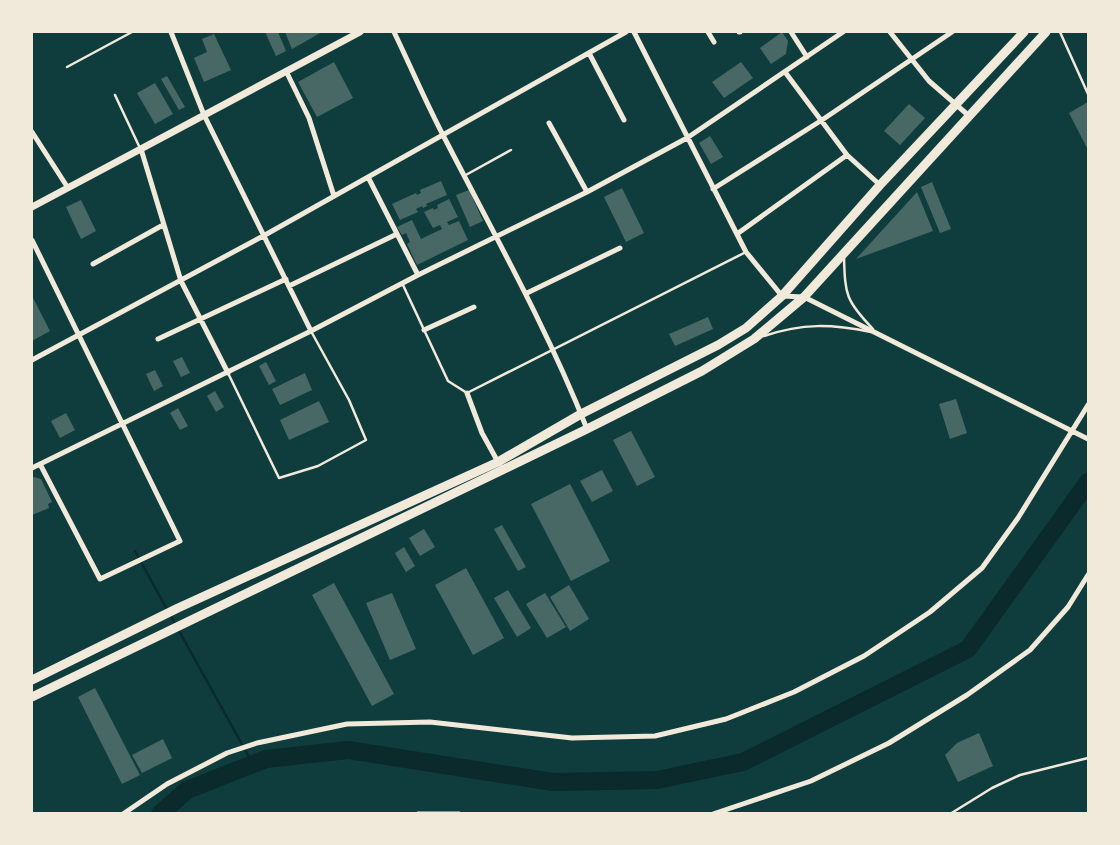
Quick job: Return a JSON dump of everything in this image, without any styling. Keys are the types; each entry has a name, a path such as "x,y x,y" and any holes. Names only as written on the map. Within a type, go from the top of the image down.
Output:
{"main road":[{"path":"32,680 178,608 498,462 581,414 718,345 746,328 782,296 880,185 1024,32"},
{"path":"32,697 587,429 702,371 754,339 804,297 1045,32"}],"street":[{"path":"170,32 204,115 311,331"},
{"path":"32,207 360,32"},
{"path":"394,32 442,135 527,293 587,429"},
{"path":"32,360 265,235 626,32"},
{"path":"634,32 746,252 782,296 804,297 1088,439"},
{"path":"708,32 714,42"},
{"path":"791,32 807,57"},
{"path":"32,468 228,373 587,192 687,138 843,32"},
{"path":"890,32 929,81 968,115"},
{"path":"713,189 822,120 952,32"},
{"path":"589,53 624,120"},
{"path":"286,71 309,118 334,196"},
{"path":"785,72 847,155 880,185"},
{"path":"548,123 587,192"},
{"path":"32,132 68,188"},
{"path":"141,149 181,281 228,373"},
{"path":"737,234 847,155"},
{"path":"368,177 418,275"},
{"path":"93,264 163,225"},
{"path":"158,339 397,234"},
{"path":"32,240 180,541 100,579 40,464"},
{"path":"527,293 620,248"},
{"path":"424,330 474,307"},
{"path":"467,393 482,433 498,462"},
{"path":"122,814 167,784 227,753 257,743 347,724 430,722 572,738 655,736 726,719 794,692 864,656 930,612 982,568 1075,433 1088,405"},
{"path":"713,814 811,781 889,743 967,695 1030,650 1068,607 1088,575"},
{"path":"418,814 458,814"}],"lane":[{"path":"67,67 132,32"},
{"path":"1060,32 1088,94"},
{"path":"116,95 141,149"},
{"path":"464,176 510,150"},
{"path":"402,283 448,381 467,393 746,252"},
{"path":"844,252 844,287 848,298 854,310 877,334"},
{"path":"754,339 810,325 835,325 877,334"},
{"path":"228,373 279,478 318,466 366,440 349,400 311,331"},
{"path":"950,814 992,788 1020,775 1088,758"}],"building":[{"path":"265,32 278,32 286,51 276,56"},
{"path":"285,32 322,32 292,49"},
{"path":"782,32 788,41 786,54 771,64 760,48"},
{"path":"214,34 231,70 204,82 194,58 207,52 202,39"},
{"path":"334,62 353,98 317,117 298,82"},
{"path":"741,62 753,78 724,98 712,82"},
{"path":"167,76 185,107 179,110 161,79"},
{"path":"155,83 173,114 155,124 137,93"},
{"path":"1088,102 1088,150 1069,113"},
{"path":"909,104 925,118 900,145 884,131"},
{"path":"710,136 723,157 711,164 699,143"},
{"path":"441,181 447,195 416,209 418,212 400,220 392,204 416,193 417,195 421,193 420,190"},
{"path":"932,182 951,229 940,233 921,187"},
{"path":"622,188 644,233 626,242 604,197"},
{"path":"469,190 483,221 470,227 456,195"},
{"path":"917,192 933,231 856,259"},
{"path":"449,199 458,217 447,222 449,225 459,221 468,240 417,265 407,244 410,242 406,233 402,235 397,227 412,220 421,239 442,229 440,225 433,228 424,212 438,208 437,205"},
{"path":"81,200 96,231 81,239 66,207"},
{"path":"32,296 50,331 32,341"},
{"path":"708,317 713,329 675,346 669,334"},
{"path":"182,357 190,373 181,377 173,361"},
{"path":"266,362 276,381 269,385 259,366"},
{"path":"155,370 163,386 154,391 146,374"},
{"path":"305,373 312,390 280,405 272,389"},
{"path":"215,391 224,407 216,412 207,396"},
{"path":"956,399 967,433 950,439 939,404"},
{"path":"319,401 329,422 289,440 280,420"},
{"path":"178,408 188,426 180,430 170,413"},
{"path":"66,413 75,430 60,438 51,421"},
{"path":"631,431 655,477 637,486 613,440"},
{"path":"602,470 613,491 592,502 580,481"},
{"path":"32,478 41,479 52,502 48,504 49,508 32,515"},
{"path":"570,484 610,561 571,581 531,504"},
{"path":"502,525 526,567 518,571 494,529"},
{"path":"424,529 435,547 420,556 409,538"},
{"path":"404,547 415,566 406,572 395,553"},
{"path":"466,568 504,638 473,655 435,585"},
{"path":"334,583 394,694 372,706 312,595"},
{"path":"569,585 589,619 570,631 550,597"},
{"path":"508,590 531,628 517,637 494,598"},
{"path":"392,593 416,649 390,660 366,603"},
{"path":"545,593 566,627 547,638 526,604"},
{"path":"95,688 140,775 122,784 78,697"},
{"path":"979,733 993,766 958,782 945,755 957,743"},
{"path":"163,739 172,758 142,773 132,755"}],"waterway":[{"path":"160,814 187,790 266,759 348,750 553,782 657,780 743,762 968,649 1088,482"},
{"path":"135,551 175,624"},
{"path":"178,629 253,764"}]}
